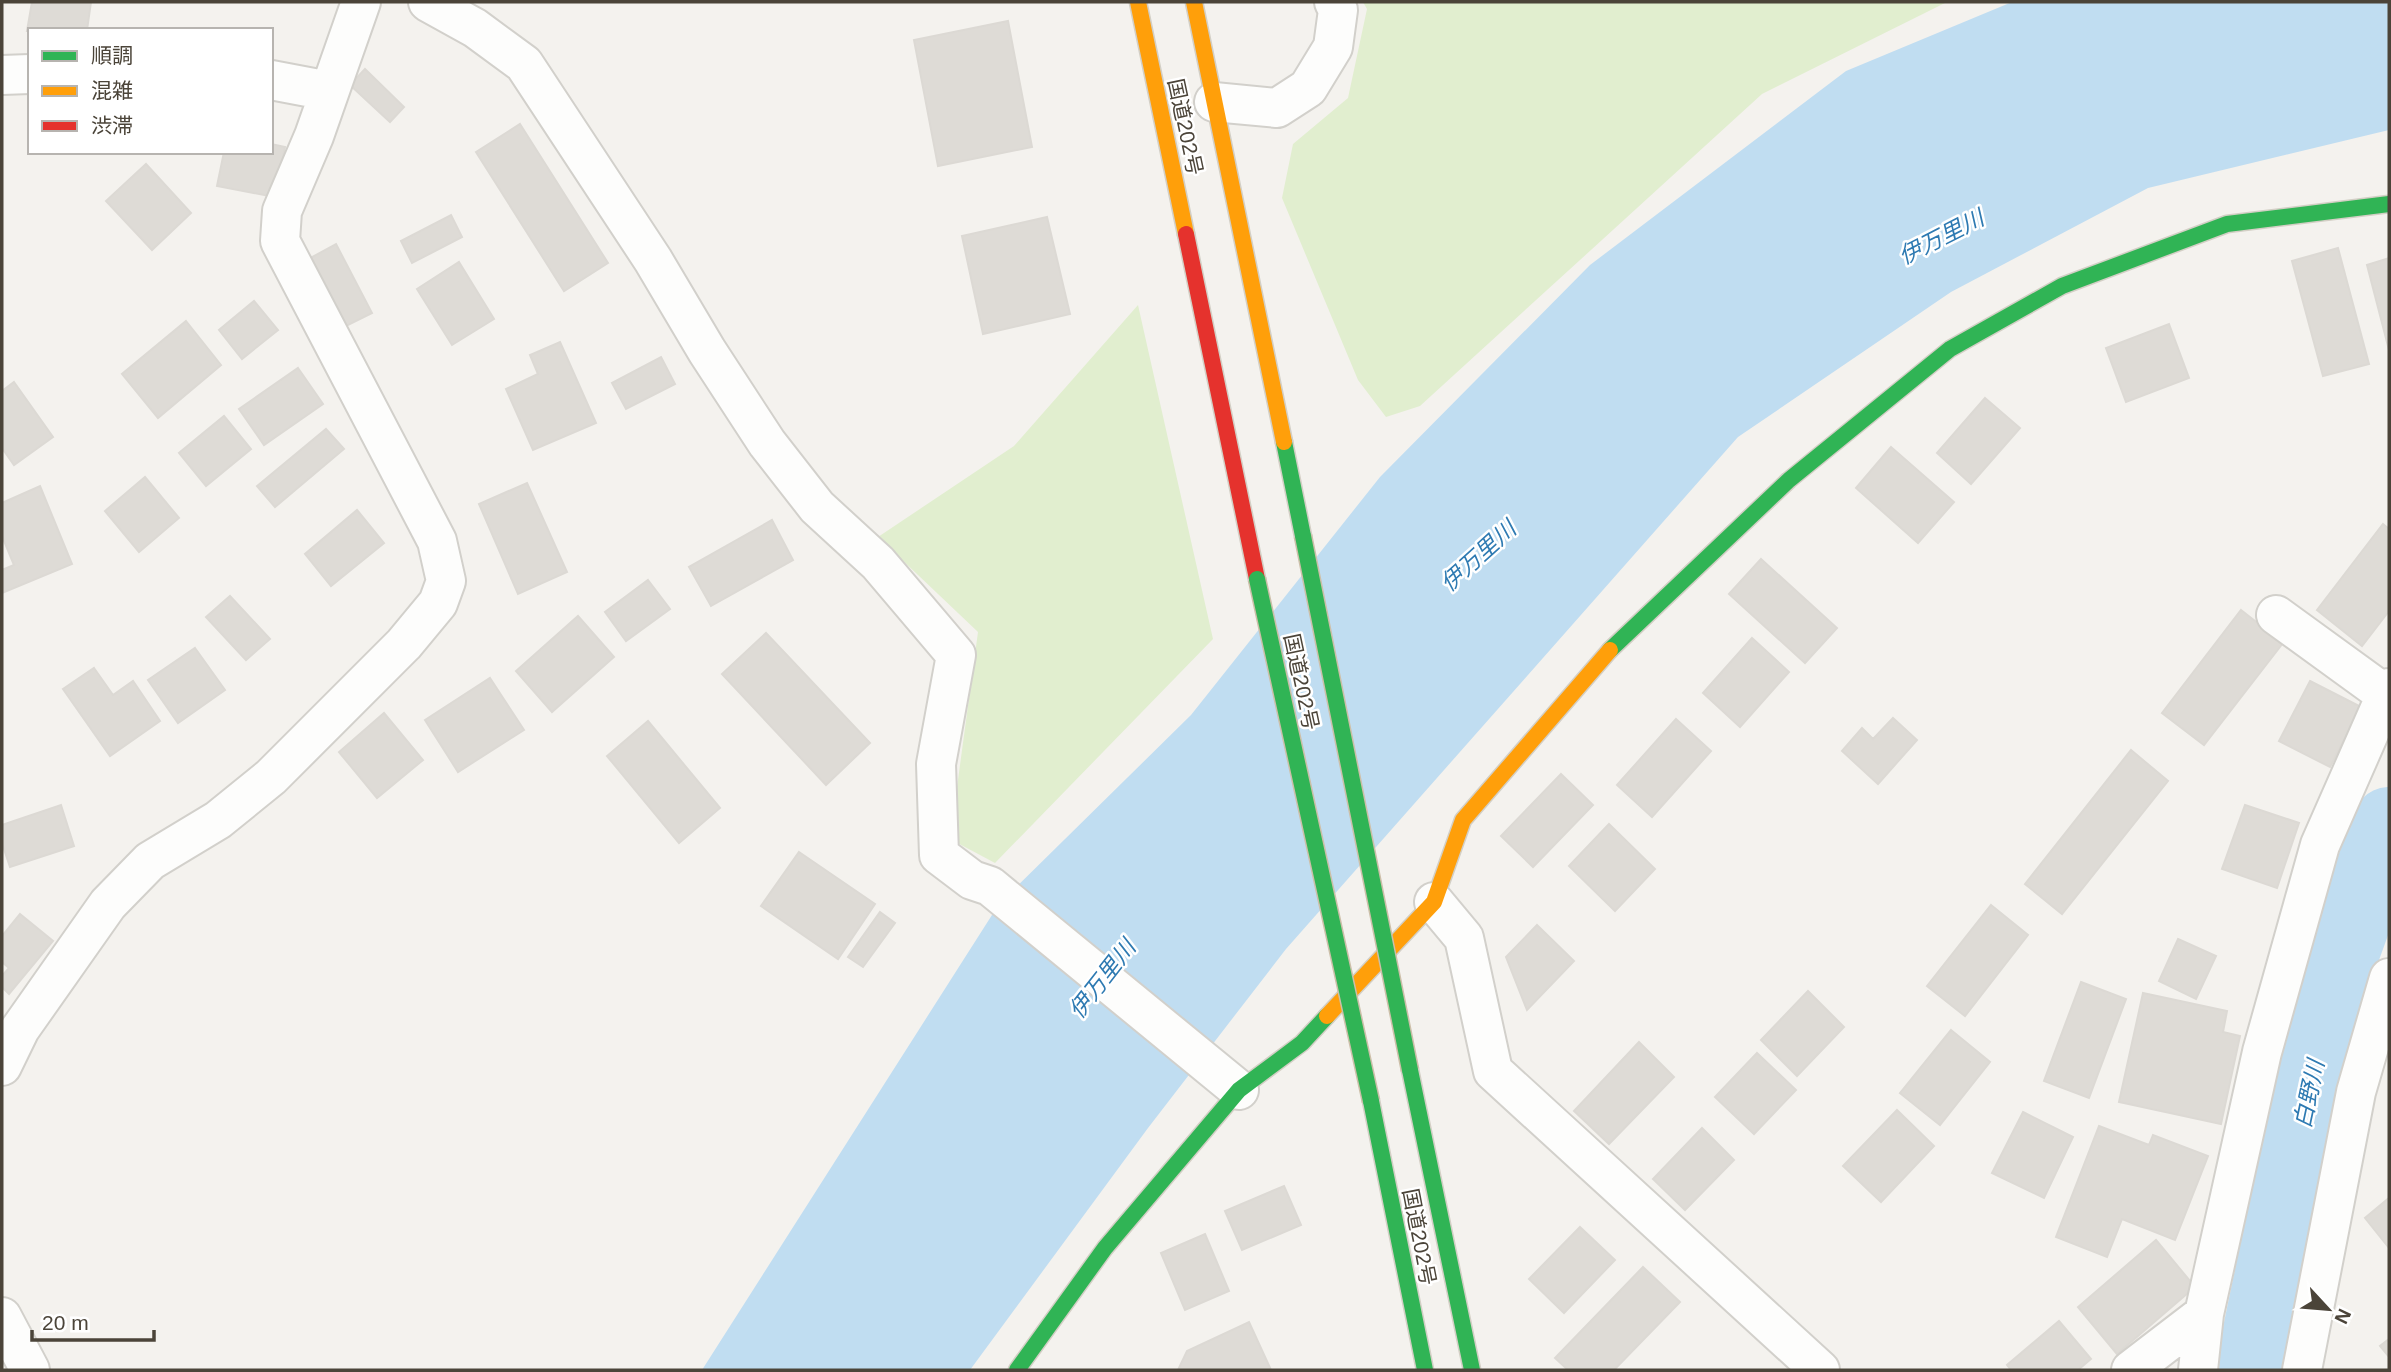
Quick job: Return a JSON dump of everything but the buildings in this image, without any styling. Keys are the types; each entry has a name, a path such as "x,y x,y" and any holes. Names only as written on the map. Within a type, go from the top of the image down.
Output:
{"main road":[{"name":"国道202号","path":"1138,2 1257,579 1371,1101 1425,1370"},
{"name":"国道202号","path":"1194,2 1472,1370"},
{"path":"1017,1370 1105,1248 1239,1090 1302,1043 1434,902 1463,820 1618,641 1788,480 1950,349 2062,286 2227,224 2389,204"}],"street":[{"path":"2,1066 20,1029 108,904 150,861 218,820 271,777 404,644 438,603 446,581 437,541 280,241 282,211 314,136 361,2"},
{"path":"428,2 475,28 524,64 653,260 766,443 817,507 878,563 956,655 936,764 939,855 972,880 990,886 1239,1090"},
{"path":"1214,102 1277,108 1308,88 1333,47 1338,10 1334,2"},
{"path":"2,75 28,74"},
{"path":"273,80 329,91"},
{"path":"2197,1370 2204,1314 2262,1052 2320,845 2388,693 2276,615"},
{"path":"1434,902 1464,938 1493,1071 1821,1370"},
{"path":"2302,1370 2356,1092 2389,978"},
{"path":"2131,1370 2204,1314"},
{"path":"2,1317 30,1370"}],"green space":[{"path":"1363,2 1947,2 1762,94 1420,406 1386,417 1358,380 1282,198 1293,144 1348,98 1367,9"},
{"path":"1138,305 1213,639 995,863 950,839 978,632 878,537 1014,446"}],"water":[{"name":"伊万里川","path":"2012,2 2389,2 2389,130 2148,188 1951,292 1738,437 1286,949 1148,1128 970,1370 702,1370 999,904 1191,715 1380,477 1590,265 1846,71"}],"waterway":[{"name":"白野川","path":"2252,1370 2332,981 2389,824"}],"traffic: fast":[{"path":"1610,650 1789,480 1950,349 2062,286 2227,224 2389,204"},
{"path":"1284,442 1303,536"},
{"path":"1303,536 1410,1070"},
{"path":"1257,579 1371,1101"},
{"path":"1017,1370 1105,1248 1239,1090 1302,1043 1327,1016"},
{"path":"1410,1070 1472,1370"},
{"path":"1371,1101 1425,1370"}],"traffic: slow":[{"path":"1138,2 1186,234"},
{"path":"1194,2 1284,442"},
{"path":"1327,1016 1434,902 1463,820 1610,650"}],"traffic: jam":[{"path":"1186,234 1257,579"}]}
